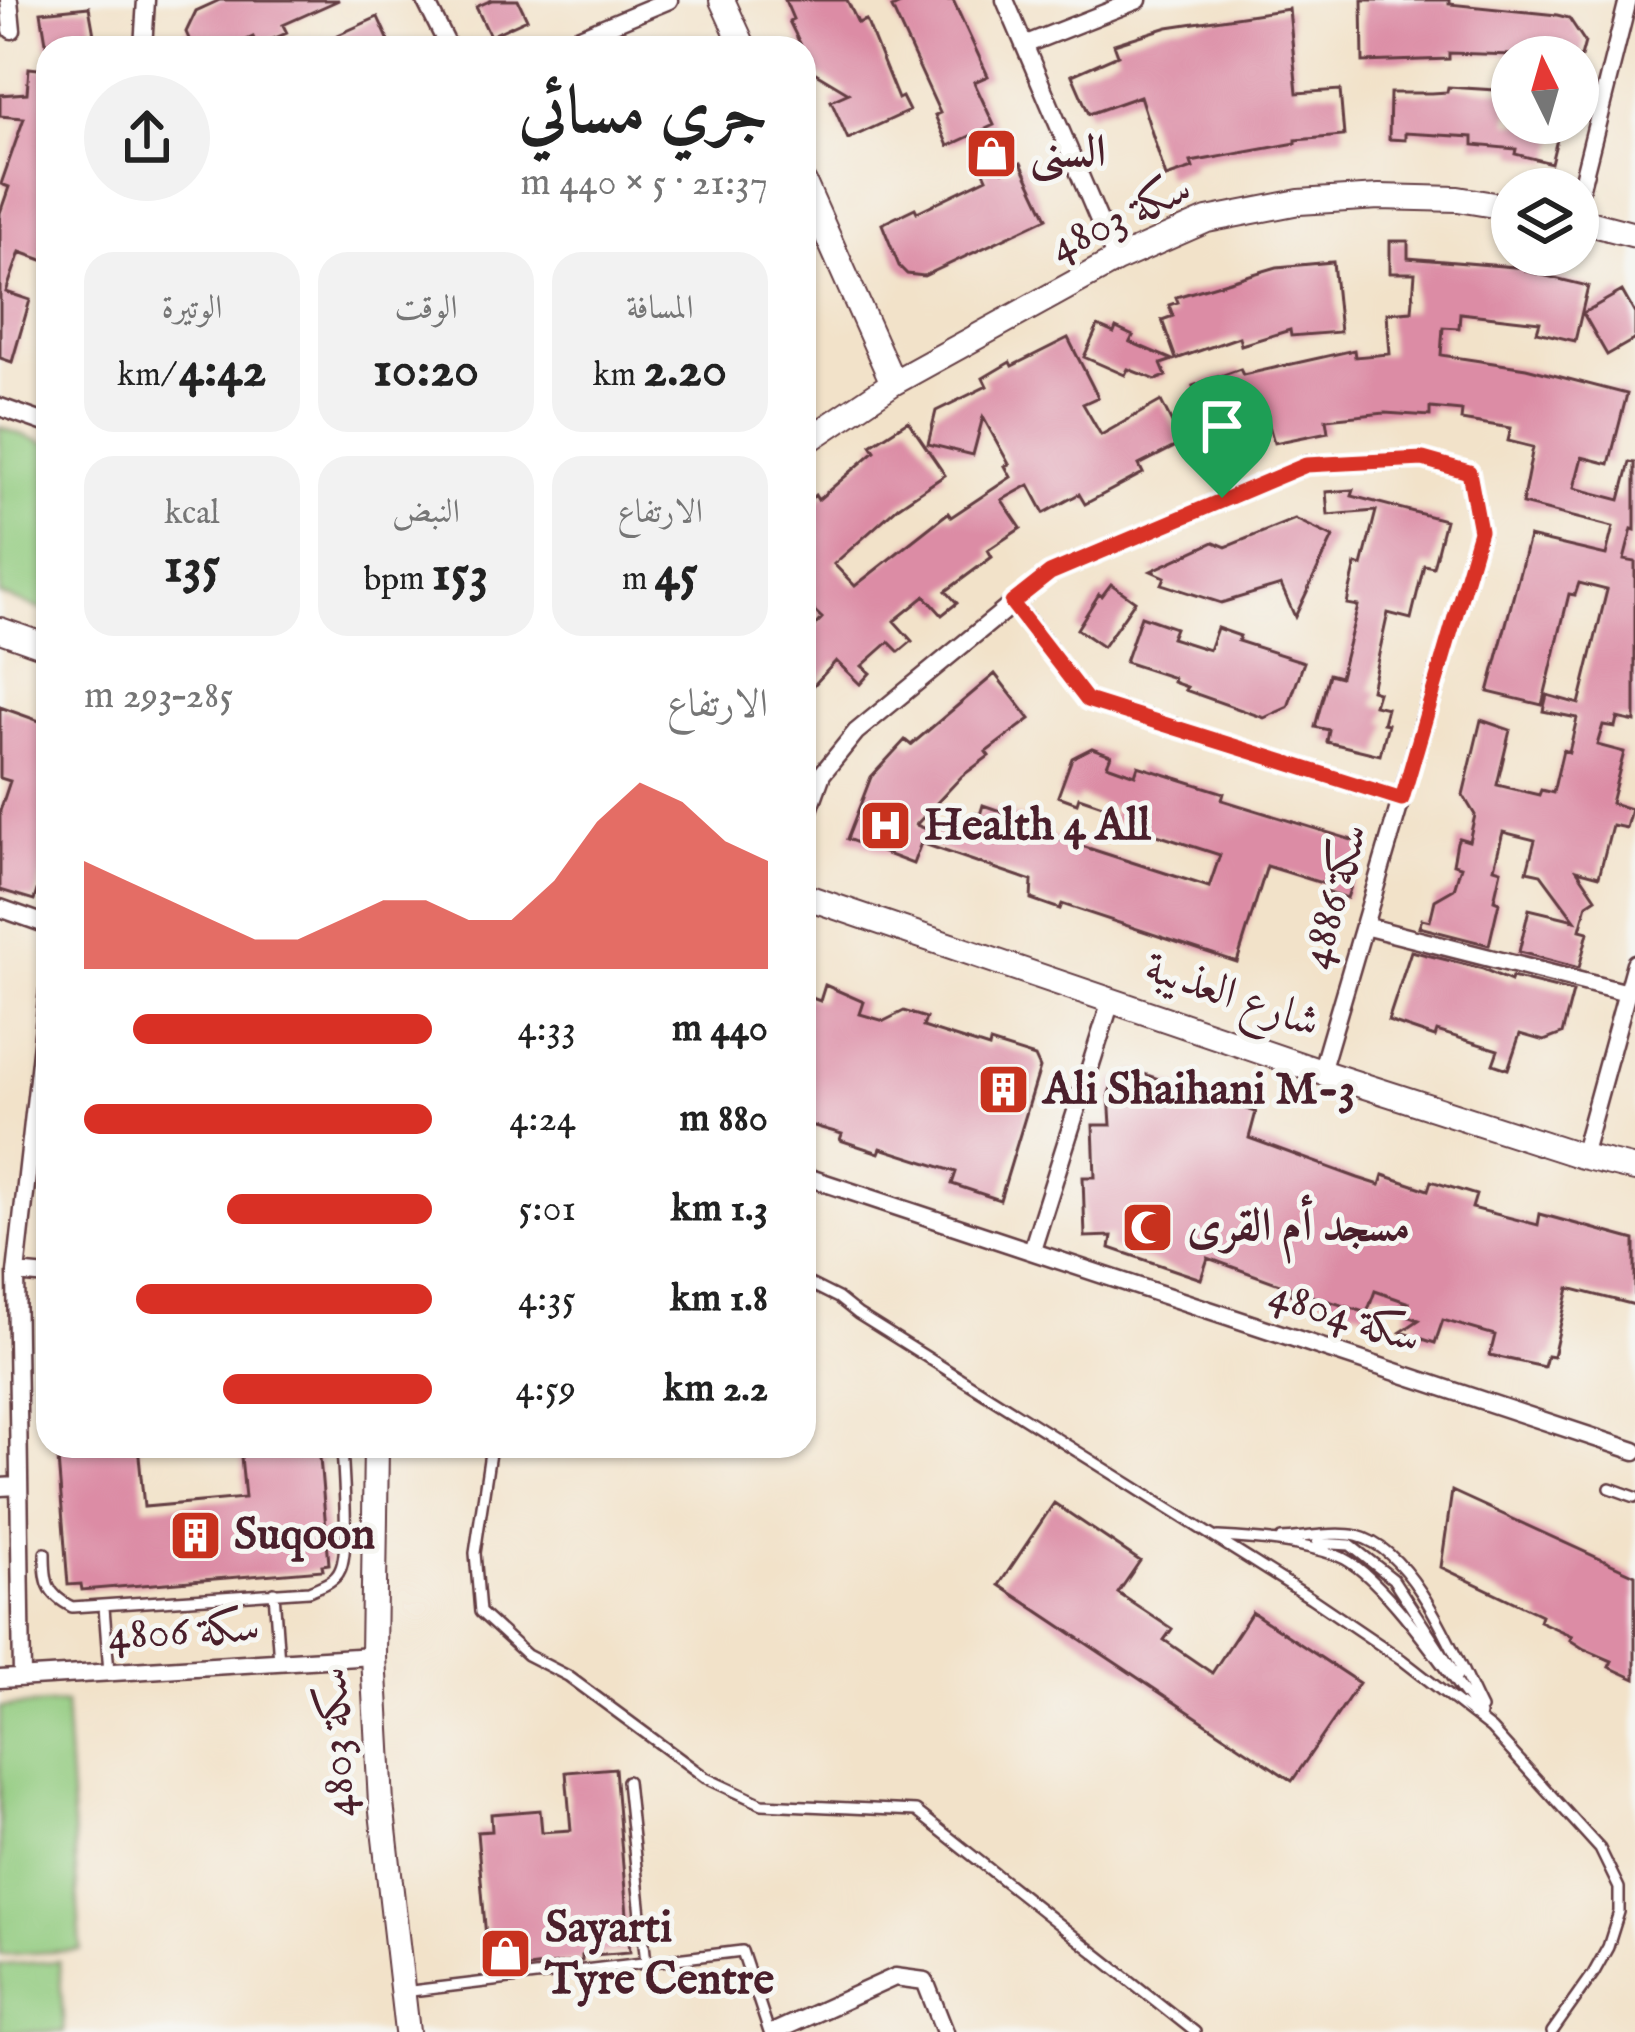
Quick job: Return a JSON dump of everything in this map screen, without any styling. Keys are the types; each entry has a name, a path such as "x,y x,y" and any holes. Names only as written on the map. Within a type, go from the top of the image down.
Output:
{"street":[{"path":"9,0 12,30"},
{"path":"144,36 146,0"},
{"path":"425,0 443,36"},
{"path":"583,36 669,0"},
{"path":"722,0 738,36"},
{"path":"1005,0 1116,260"},
{"path":"1024,44 1138,0"},
{"path":"1586,168 1628,0"},
{"name":"سكة 4803","path":"816,435 893,383 1116,260 1207,220 1299,202 1379,197 1491,205"},
{"path":"816,210 893,383"},
{"path":"1599,226 1635,235"},
{"path":"0,407 36,415"},
{"name":"سكة 4886","path":"816,791 822,774 856,732 1050,573 1306,465 1423,459 1469,472 1480,531 1322,1072"},
{"path":"1012,603 1087,700 1402,799"},
{"path":"0,630 36,643"},
{"name":"شارع العذيبة","path":"816,900 1322,1072 1635,1169"},
{"path":"0,908 36,921"},
{"path":"1364,926 1627,993"},
{"path":"1582,1156 1635,963"},
{"path":"1032,1250 1112,998"},
{"path":"22,1677 9,1487 16,1273 36,1096"},
{"name":"سكة 4804","path":"816,1180 1635,1451"},
{"path":"16,1273 36,1275"},
{"name":"سكة 4803","path":"376,1458 373,1656 381,1803 407,2032"},
{"name":"سكة 4806","path":"0,1678 373,1656"},
{"path":"772,2032 895,1978 925,1981 945,2032"}],"lane":[{"path":"816,1287 1215,1537 1401,1659 1491,1729"},
{"path":"44,1553 45,1583 54,1598 72,1607 309,1591 340,1571 344,1551 342,1458"},
{"path":"489,1458 475,1552 481,1612 527,1655 568,1676 706,1778 746,1798 762,1804 916,1811 1195,2032"},
{"path":"1610,1488 1635,1497"},
{"path":"1263,1539 1358,1536 1392,1558 1418,1582 1491,1729"},
{"path":"1215,1537 1350,1545 1393,1580 1491,1729 1600,1849 1618,1888 1619,1912 1593,1974 1552,2032"},
{"path":"274,1592 278,1662"},
{"path":"104,1607 109,1672"},
{"path":"627,1781 646,1963"},
{"path":"403,1992 742,1952 772,2032"}],"green space":[{"path":"0,427 36,440 36,608 0,595"},
{"path":"65,1703 81,1950 0,1955 0,1707"},
{"path":"59,1961 64,2032 0,2032 0,1965"}],"building":[{"path":"220,0 339,0 283,25 287,33 280,36 188,36 196,11"},
{"path":"492,0 518,0 527,19 490,36 476,7"},
{"path":"785,0 847,0 858,23 866,20 898,99 902,97 909,111 848,139 831,101 849,93 816,73 816,36 796,36 789,21 793,19"},
{"path":"909,0 953,0 988,76 974,82 994,125 948,146 935,115 940,113 892,8"},
{"path":"1362,0 1449,0 1449,4 1557,15 1569,18 1581,36 1491,36 1491,54 1449,53 1449,59 1363,62"},
{"path":"89,7 94,36 45,36 41,12"},
{"path":"1289,9 1297,93 1340,90 1344,136 1296,140 1191,162 1193,168 1166,177 1140,96 1089,114 1072,75 1118,55 1114,44 1168,27"},
{"path":"378,17 387,36 336,36"},
{"path":"29,68 36,69 36,258 20,252 6,292 30,300 12,362 0,358 0,213 9,187 1,184 24,118 0,116 0,95 27,93"},
{"path":"1448,87 1491,90 1491,144 1556,144 1551,163 1515,154 1516,149 1473,145 1473,137 1405,133 1405,140 1389,139 1390,93 1447,92"},
{"path":"1021,163 1047,218 924,276 907,274 899,266 882,224 987,178 984,171 999,164 1003,171"},
{"path":"1390,241 1408,241 1408,258 1491,265 1491,276 1547,276 1588,286 1575,341 1537,332 1540,322 1460,313 1459,328 1443,327 1441,355 1526,368 1627,394 1609,464 1582,457 1574,488 1620,500 1630,462 1635,463 1635,530 1624,560 1635,562 1635,722 1617,718 1615,727 1603,725 1597,745 1624,752 1611,803 1631,809 1626,828 1612,825 1599,876 1577,870 1596,898 1587,904 1580,930 1588,932 1579,968 1519,952 1529,909 1575,920 1541,874 1527,871 1535,840 1503,832 1494,868 1501,870 1494,900 1499,902 1489,945 1419,927 1422,919 1430,921 1435,900 1454,889 1461,866 1453,864 1457,842 1459,838 1469,841 1475,815 1463,795 1481,720 1510,730 1497,785 1539,795 1541,790 1553,793 1563,750 1569,752 1577,718 1543,711 1547,695 1579,704 1607,590 1579,583 1575,595 1569,594 1542,705 1488,692 1529,537 1606,555 1613,527 1522,504 1533,447 1508,441 1511,428 1461,420 1462,411 1430,408 1430,416 1385,413 1326,419 1328,432 1274,443 1269,425 1215,445 1193,386 1240,369 1243,375 1354,350 1355,357 1390,354 1387,313 1412,311 1415,273 1390,273"},
{"path":"1333,262 1340,332 1291,336 1290,330 1241,345 1239,337 1176,359 1162,320 1173,316 1169,305 1178,302 1176,297 1277,267"},
{"path":"1622,291 1635,314 1635,339 1607,355 1583,313"},
{"path":"1098,326 1114,333 1116,328 1133,336 1130,342 1173,360 1161,364 1166,376 1156,380 1128,369 1125,375 1084,357"},
{"path":"1068,338 1098,397 1083,404 1101,435 1161,401 1182,443 1139,465 1143,473 1085,504 1079,494 1044,513 1029,485 1002,500 1021,528 988,550 992,557 946,591 957,603 942,615 925,596 894,621 912,641 899,652 889,642 862,666 870,673 860,684 836,661 816,683 816,624 822,618 816,612 816,497 818,500 875,451 871,445 908,421 945,475 899,506 834,564 855,586 948,513 951,517 1011,477 1005,466 1009,464 983,417 973,455 928,444 936,411 987,386 983,378 1010,362 1012,366"},
{"path":"1354,490 1352,496 1445,520 1433,567 1424,565 1411,619 1388,613 1371,690 1378,692 1374,705 1387,708 1380,755 1327,742 1329,730 1315,727 1329,674 1340,677 1358,606 1347,604 1349,594 1356,564 1362,566 1376,511 1328,515 1326,492"},
{"path":"1295,519 1333,537 1295,617 1281,585 1221,603 1162,584 1165,577 1151,571 1214,542 1226,547"},
{"path":"1111,584 1135,601 1103,647 1077,629"},
{"path":"1141,616 1175,628 1171,638 1209,650 1217,628 1240,636 1238,641 1304,662 1288,707 1264,718 1125,662"},
{"path":"995,674 1030,719 986,752 989,756 962,776 916,825 954,840 955,835 967,839 975,813 980,815 983,805 1035,823 1032,830 1209,887 1220,855 1110,820 1114,809 1079,797 1077,803 1058,796 1072,758 1092,748 1111,755 1107,765 1135,775 1138,766 1224,793 1222,800 1365,844 1347,898 1326,891 1328,885 1267,866 1237,962 1062,904 1060,909 1031,899 1032,881 921,843 913,864 847,839 871,777 905,740 911,745"},
{"path":"0,707 36,720 34,900 0,890 0,811 10,781 0,778"},
{"path":"1411,951 1511,981 1512,977 1573,992 1562,1034 1544,1041 1520,1034 1508,1069 1493,1064 1498,1050 1388,1021"},
{"path":"825,985 864,1002 860,1014 884,1021 904,1011 926,1018 923,1027 1035,1057 1040,1068 1000,1200 952,1184 956,1172 881,1148 879,1153 816,1126 816,1000 820,1001"},
{"path":"1135,1071 1256,1112 1249,1138 1358,1178 1380,1185 1383,1175 1428,1190 1431,1181 1476,1195 1472,1208 1538,1225 1540,1214 1635,1240 1635,1305 1569,1288 1553,1357 1547,1356 1544,1367 1490,1355 1495,1335 1443,1320 1435,1343 1401,1332 1419,1320 1405,1315 1409,1303 1375,1291 1367,1313 1312,1296 1310,1301 1290,1294 1292,1289 1285,1286 1208,1258 1201,1279 1110,1248 1112,1236 1085,1237 1083,1177 1095,1177 1093,1125 1111,1125 1109,1093 1114,1080"},
{"name":"Suqoon","path":"58,1458 139,1458 144,1507 245,1498 241,1458 320,1458 329,1564 322,1565 323,1570 82,1590 81,1584 68,1585"},
{"path":"1452,1491 1635,1575 1635,1679 1609,1667 1612,1661 1584,1649 1570,1640 1572,1636 1539,1621 1541,1615 1441,1567"},
{"path":"1054,1503 1140,1561 1118,1593 1172,1629 1164,1640 1212,1673 1252,1612 1359,1683 1292,1781 999,1585"},
{"path":"615,1768 630,1952 489,1973 477,1832 492,1831 491,1814 540,1810 542,1832 571,1830 566,1772"}],"place":[{"name":"السنى","path":"991,153"},
{"name":"Health 4 All","path":"885,826"},
{"name":"Ali Shaihani M-3","path":"1004,1090"},
{"name":"مسجد أم القرى","path":"1148,1227"},
{"name":"Suqoon","path":"195,1535"},
{"name":"Sayarti Tyre Centre","path":"506,1954"}],"route":[{"path":"1423,459 1469,472 1480,531 1402,799 1087,700 1012,603 1050,573 1222,498 1306,465 1423,459"}]}
